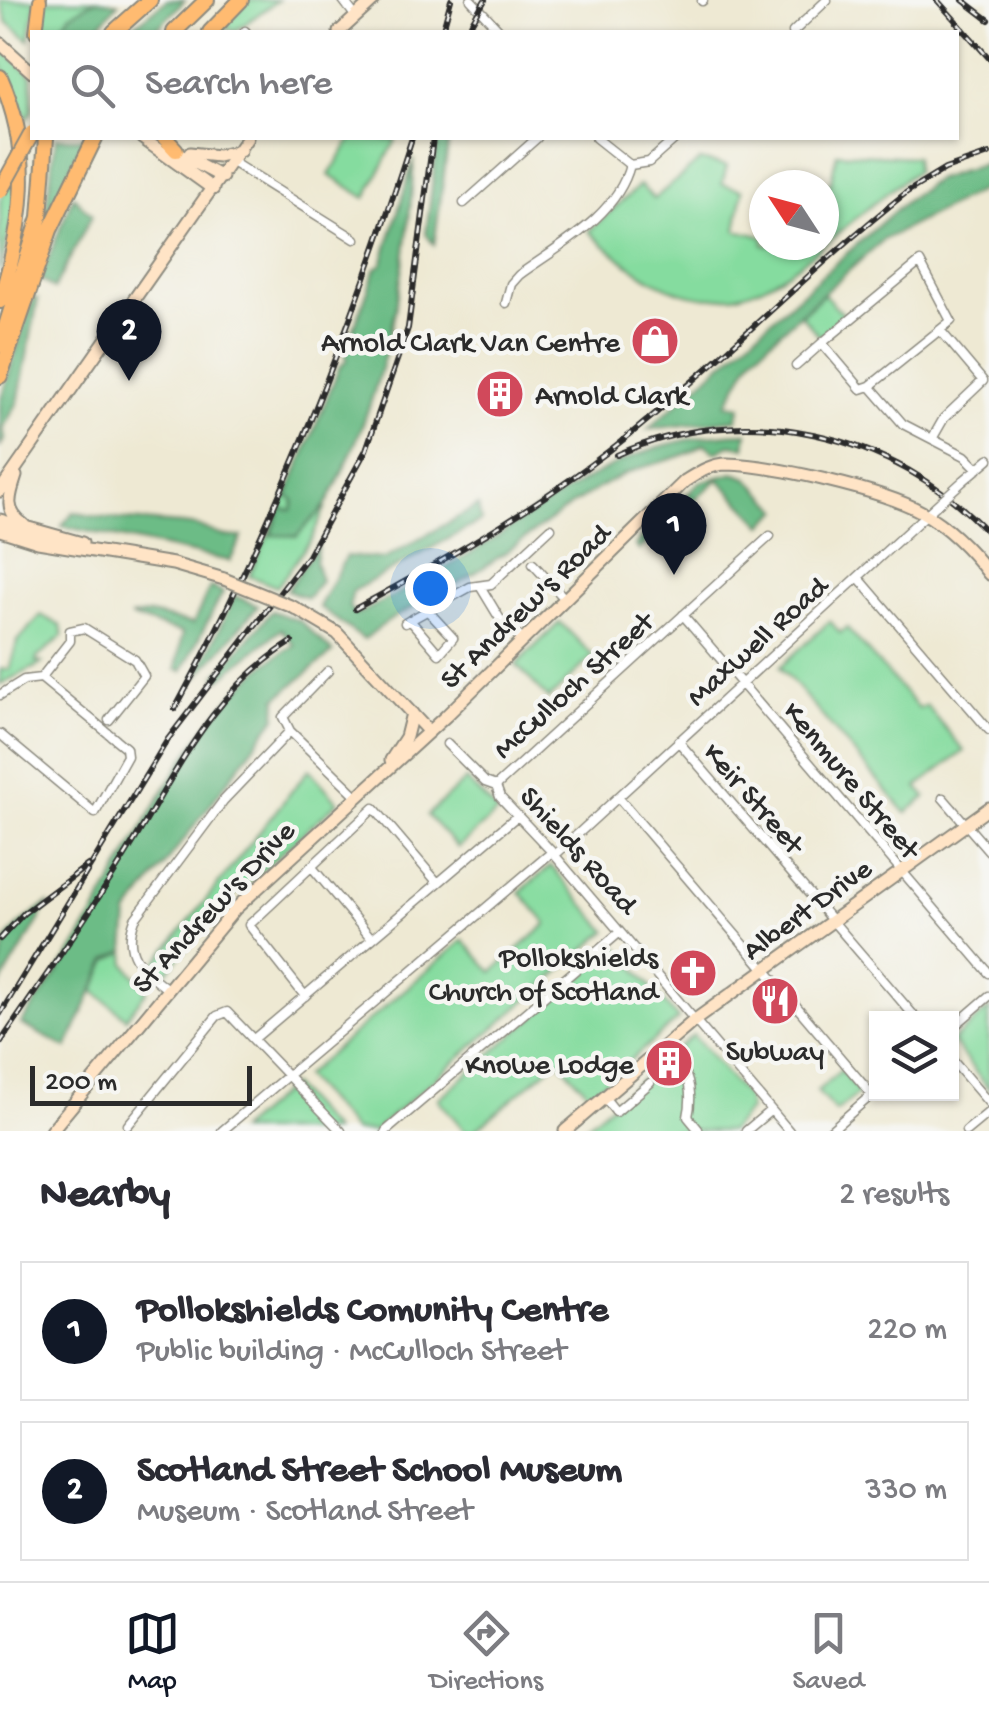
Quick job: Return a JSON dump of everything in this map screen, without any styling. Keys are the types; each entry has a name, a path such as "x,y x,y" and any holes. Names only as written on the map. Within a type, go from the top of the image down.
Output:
{"highway":[{"path":"116,30 150,0"},
{"path":"176,30 207,0"},
{"path":"212,30 241,0"},
{"path":"0,77 19,132 24,185 19,235 0,301"},
{"path":"0,191 30,137"},
{"path":"0,344 32,247 44,192 46,140"},
{"path":"0,376 50,230 94,140"},
{"path":"160,142 180,152"}],"main road":[{"path":"36,30 40,0"}],"street":[{"path":"343,0 356,17"},
{"path":"341,30 374,0"},
{"path":"470,0 499,30"},
{"path":"795,30 827,0"},
{"path":"0,42 30,70"},
{"path":"0,491 246,140"},
{"path":"464,203 535,140"},
{"path":"599,140 630,165 649,162 674,140"},
{"path":"160,142 214,189"},
{"path":"180,152 218,156 240,150"},
{"path":"180,152 222,177"},
{"path":"232,162 355,239"},
{"path":"506,303 518,275 586,226 621,192 630,165"},
{"path":"796,366 919,261 951,319 870,386 861,389 822,344"},
{"path":"932,439 944,418 982,383 940,330"},
{"path":"980,376 989,369"},
{"path":"870,386 903,424 965,456 978,469"},
{"name":"Maxwell Road","path":"222,1131 618,797 989,459"},
{"name":"St Andrew's Road","path":"429,732 685,481 704,468 724,464 826,481 927,515"},
{"path":"0,502 20,466"},
{"path":"20,466 8,503 15,519 35,536"},
{"path":"927,515 964,544 989,574"},
{"path":"0,520 35,536"},
{"path":"428,610 453,638 439,654 407,622 428,610 480,586 492,584 551,528"},
{"path":"0,530 224,579 293,607 337,633 429,732"},
{"path":"0,541 35,536"},
{"name":"McCulloch Street","path":"496,786 770,536"},
{"path":"532,564 566,600"},
{"path":"858,577 989,730"},
{"path":"480,586 500,619 524,640"},
{"name":"Kenmure Street","path":"683,615 989,973"},
{"path":"0,695 24,680 42,678 70,642 70,631 84,628 135,660 144,676 108,720"},
{"path":"328,672 283,716 290,731 356,795"},
{"path":"0,734 94,813 127,756 126,748 42,678"},
{"path":"379,775 406,737 412,713"},
{"path":"166,988 134,958 127,939 135,920 212,815 290,731"},
{"name":"St Andrew's Drive","path":"50,1131 166,988 248,896 429,732"},
{"name":"Keir Street","path":"678,741 910,1011"},
{"name":"Shields Road","path":"447,744 485,782 496,786 516,816 554,853 789,1131"},
{"path":"618,797 869,1087"},
{"path":"943,798 989,851"},
{"path":"306,996 249,925 374,808 437,882"},
{"name":"Albert Drive","path":"564,1131 694,1020 989,808"},
{"path":"255,1038 516,816"},
{"path":"311,866 372,939"},
{"path":"386,1131 620,932"},
{"path":"959,1022 989,996"},
{"path":"128,1125 217,1016 227,1012 341,1131"},
{"path":"664,1045 685,1068 691,1097 688,1117 698,1129"},
{"path":"959,1068 989,1103"},
{"path":"604,1097 616,1112 650,1083"},
{"path":"830,1131 869,1097"},
{"path":"746,1131 771,1110"},
{"path":"966,1131 989,1112"}],"green space":[{"path":"0,0 36,0 29,40 7,22"},
{"path":"43,0 96,0 70,15 60,30 39,30"},
{"path":"96,0 118,3 96,30 60,30 70,15"},
{"path":"167,0 185,0 156,30 129,30"},
{"path":"249,0 278,0 237,30 219,30"},
{"path":"0,46 30,74 27,119 0,60"},
{"path":"56,140 84,140 44,225"},
{"path":"351,140 396,140 366,198 329,175"},
{"path":"438,140 449,140 434,245 426,234"},
{"path":"837,153 915,157 916,171 839,232 839,170 833,170"},
{"path":"414,159 399,292 364,420 348,461 321,510 297,536 271,535 281,508 292,510 294,500 288,497 292,484 339,368 347,360 345,352 376,268 382,264"},
{"path":"700,160 727,166 722,184 743,190 736,230 749,233 749,260 804,260 762,287 725,297 685,294 640,273 589,231 640,185 654,199"},
{"path":"989,162 989,186 883,240 753,356 727,404 741,406 737,419 648,429 906,201 935,180"},
{"path":"16,168 14,210 0,271 0,200"},
{"path":"73,196 92,215 54,289 40,279"},
{"path":"824,294 844,315 820,337 801,315"},
{"path":"33,298 38,299 18,402 3,428 5,439 0,446 0,401"},
{"path":"747,433 745,447 730,445 716,452 704,444 684,455 619,477 580,499 470,576 389,621 364,640 319,607 346,556 384,559 478,506 481,521 353,591 349,607 356,615 453,564 607,468 672,443"},
{"path":"734,473 748,478 780,510 763,525 718,479 639,550 635,545 700,482"},
{"path":"292,484 288,496 295,500 292,511 271,534 297,535 326,506 312,538 277,587 249,576"},
{"path":"73,512 190,525 242,537 230,561 62,526"},
{"path":"318,544 315,562 321,581 307,598 287,590"},
{"path":"210,587 223,592 182,671 176,669 182,633 130,617 150,614 193,624"},
{"path":"235,596 258,606 194,681"},
{"path":"272,611 300,621 333,652 277,698 276,717 128,914 125,951 107,960 67,1048 21,1024 75,946 199,736 259,669 294,645 281,629 220,679 216,676"},
{"path":"41,615 61,626 63,636 37,658 36,662 42,663 0,684 0,669 9,670 17,642"},
{"path":"830,621 840,633 847,628 919,709 926,705 964,751 917,787 926,797 906,813 780,667"},
{"path":"560,622 593,656 549,699 516,665"},
{"path":"309,769 338,802 219,909 167,972 153,967"},
{"path":"466,780 498,812 458,848 427,815"},
{"path":"551,866 607,931 374,1131 354,1131 304,1076 463,940 492,972 547,924 520,892"},
{"path":"49,903 0,986 2,956 10,936"},
{"path":"617,946 678,1019 590,1095 558,1060 474,1131 465,1131 438,1099"},
{"path":"125,952 126,964 147,991 126,1018 94,991 108,961"},
{"path":"989,1009 989,1090 959,1050 959,1035"},
{"path":"693,1035 747,1098 749,1110 730,1131 580,1131"},
{"path":"841,1070 859,1093 836,1112 817,1091"},
{"path":"291,1085 333,1131 238,1131"}],"railway":[{"path":"443,30 451,0"},
{"path":"467,30 485,0"},
{"path":"937,0 989,58"},
{"path":"963,0 989,20"},
{"path":"175,709 245,571 307,429 363,284 411,140"},
{"path":"0,1014 168,739 308,556 366,450 408,328 433,140"},
{"path":"355,609 465,547 571,479 672,399 907,192 945,169 989,154"},
{"path":"617,455 666,438 715,429 765,428 815,434 863,449 909,470 951,499 989,534"},
{"path":"0,1043 106,887 214,714 262,663 292,642"},
{"path":"0,939 24,913 88,865"}],"place":[{"name":"Arnold Clark Van Centre","path":"655,341"},
{"name":"Scotland Street School Museum","path":"129,381"},
{"name":"Arnold Clark","path":"500,394"},
{"name":"Pollokshields Comunity Centre","path":"674,575"},
{"name":"Pollokshields Church of Scotland","path":"693,973"},
{"name":"Subway","path":"775,1001"},
{"name":"Knowe Lodge","path":"669,1063"}]}
